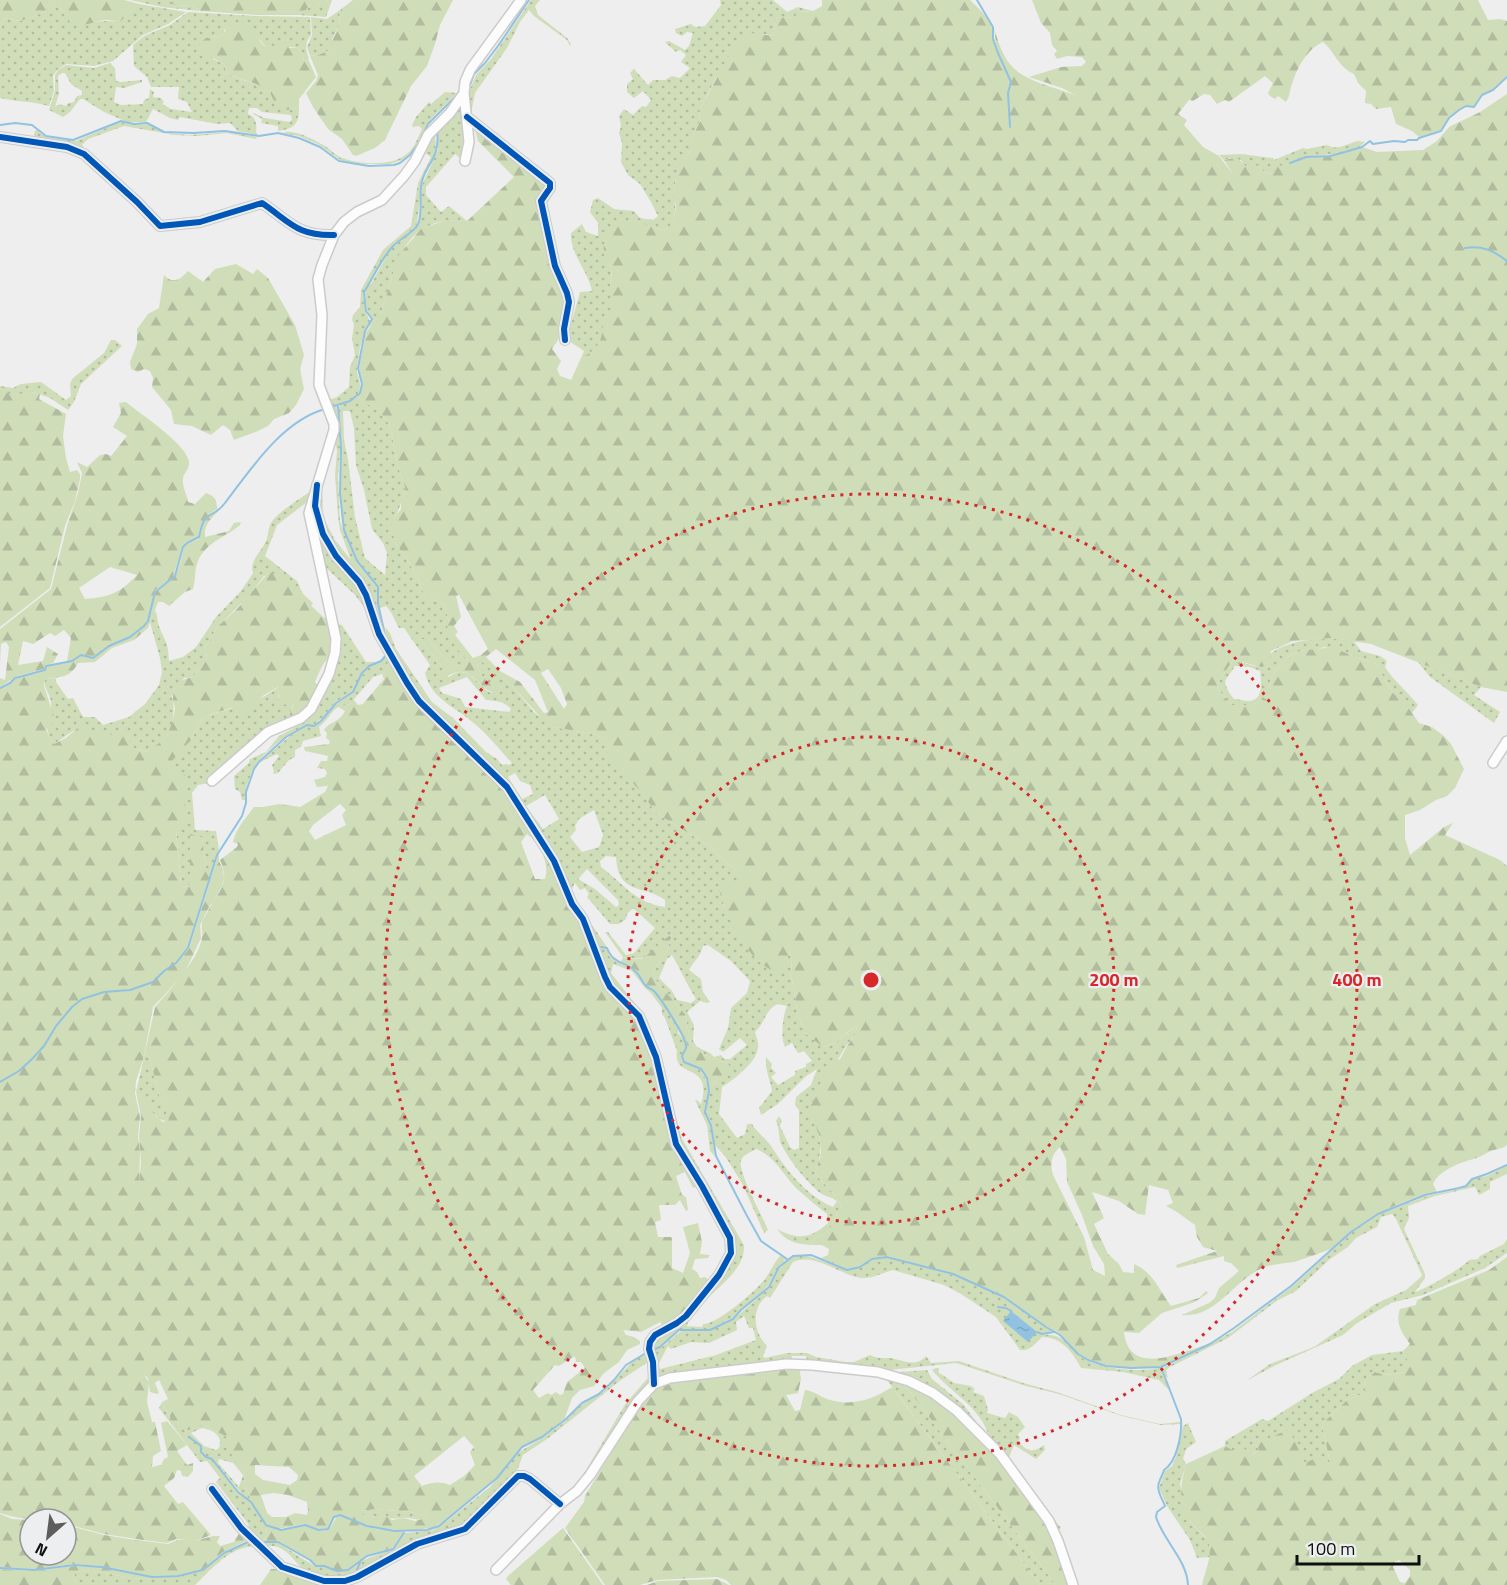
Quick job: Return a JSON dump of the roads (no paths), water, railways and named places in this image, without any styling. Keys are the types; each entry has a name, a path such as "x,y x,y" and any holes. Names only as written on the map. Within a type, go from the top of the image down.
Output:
{"street":[{"path":"465,161 469,142 465,82 470,70 521,0"},
{"path":"212,781 268,732 301,718 311,709 329,674 335,653 336,639 309,513 334,430 334,424 319,385 318,363 322,315 318,279 334,235 344,222 357,212 382,200 391,191 415,161 428,135 450,113 464,93"},
{"path":"467,117 550,183 550,188 541,201 555,266 569,302 564,329 565,340"},
{"path":"0,137 67,147 84,154 160,226 200,222 262,203 294,227 313,235 334,235"},
{"path":"317,485 315,506 323,534 336,556 359,582 380,634 418,700 507,788 554,861 564,889 583,919 605,978 610,987 639,1016 656,1056 676,1144 730,1238 731,1252 726,1266 686,1316 655,1335 650,1342 649,1349 654,1362 654,1384"},
{"path":"1492,763 1507,741"},
{"path":"496,1570 560,1504 577,1491 638,1401 654,1384 670,1378 786,1364 855,1369 909,1381 957,1411 999,1454 1055,1532 1072,1585"},
{"path":"212,1489 241,1528 273,1561 282,1567 324,1581 335,1582 357,1577 417,1544 465,1529 518,1476 530,1479 560,1504"}],"water":[{"path":"1011,1311 1037,1332 1028,1342 1003,1321"}],"waterway":[{"path":"469,88 474,74 498,46 529,0"},
{"path":"977,0 993,27 993,39 1011,82 1008,93 1010,127"},
{"path":"1290,163 1306,157 1330,156 1345,152 1362,147 1370,141 1373,144 1405,142 1441,131 1449,118 1466,106 1474,107 1482,95 1493,90 1507,77"},
{"path":"421,139 428,124 459,93"},
{"path":"0,125 15,123 32,125 46,136 73,140 121,121 134,124 147,123 164,132 225,131 259,136 278,133 299,138 320,147 339,161 369,166 400,163 418,144"},
{"path":"331,407 350,401 360,393 362,384 358,368 365,331 372,319 366,311 364,292 389,250 418,224 422,179 434,156 438,141 437,130"},
{"path":"1465,248 1477,247 1488,250 1507,261"},
{"path":"338,405 341,449 340,493 344,530 357,561 378,587 378,604 386,639"},
{"path":"0,688 15,678 45,670 46,666 72,661 81,655 93,658 109,646 130,637 144,626 148,621 155,592 175,576 183,547 199,537 206,518 225,503 257,461 281,435 309,415 325,409"},
{"path":"0,1082 19,1071 32,1059 44,1046 56,1026 82,999 104,992 130,990 153,982 176,963 188,948 217,855 242,816 246,803 246,792 254,769 286,737 307,725 314,726 321,721 336,703 353,692 362,673 369,666 381,661 387,654"},
{"path":"601,947 607,948 613,958 637,973 646,986 657,995 673,1019 685,1043 686,1049 682,1056 684,1062 701,1069 707,1078 709,1091 705,1112 711,1125 716,1156 761,1241 787,1259"},
{"path":"651,1351 660,1347 679,1330 710,1330 733,1319 769,1287 779,1267 793,1256 811,1255 847,1270 860,1267 872,1259 887,1257 953,1274 1004,1297 1060,1335 1078,1354 1088,1360 1106,1366 1161,1367 1210,1344 1234,1328 1291,1286 1351,1232 1378,1214 1425,1195 1466,1186 1472,1179 1507,1165"},
{"path":"998,1307 1011,1311"},
{"path":"1037,1332 1042,1334 1054,1332"},
{"path":"189,1437 201,1446 201,1452 212,1459 238,1492 251,1502 266,1525 281,1530 305,1525 319,1530 328,1529 334,1517 340,1515 367,1526 395,1531 427,1530 439,1526 497,1478 522,1447 542,1437 565,1420 582,1403 599,1394 626,1365 646,1353"},
{"path":"1161,1367 1181,1419 1181,1425 1175,1454 1169,1466 1164,1470 1159,1483 1158,1487 1165,1506 1157,1512 1156,1517 1184,1567 1188,1585"},
{"path":"261,1542 278,1542 310,1560 316,1566 324,1566 337,1571 348,1570 367,1556 393,1549 404,1533"},
{"path":"0,1568 34,1570 75,1565 102,1567 152,1577 178,1576 203,1570 224,1553 250,1541"},
{"path":"355,1575 361,1560"}]}
